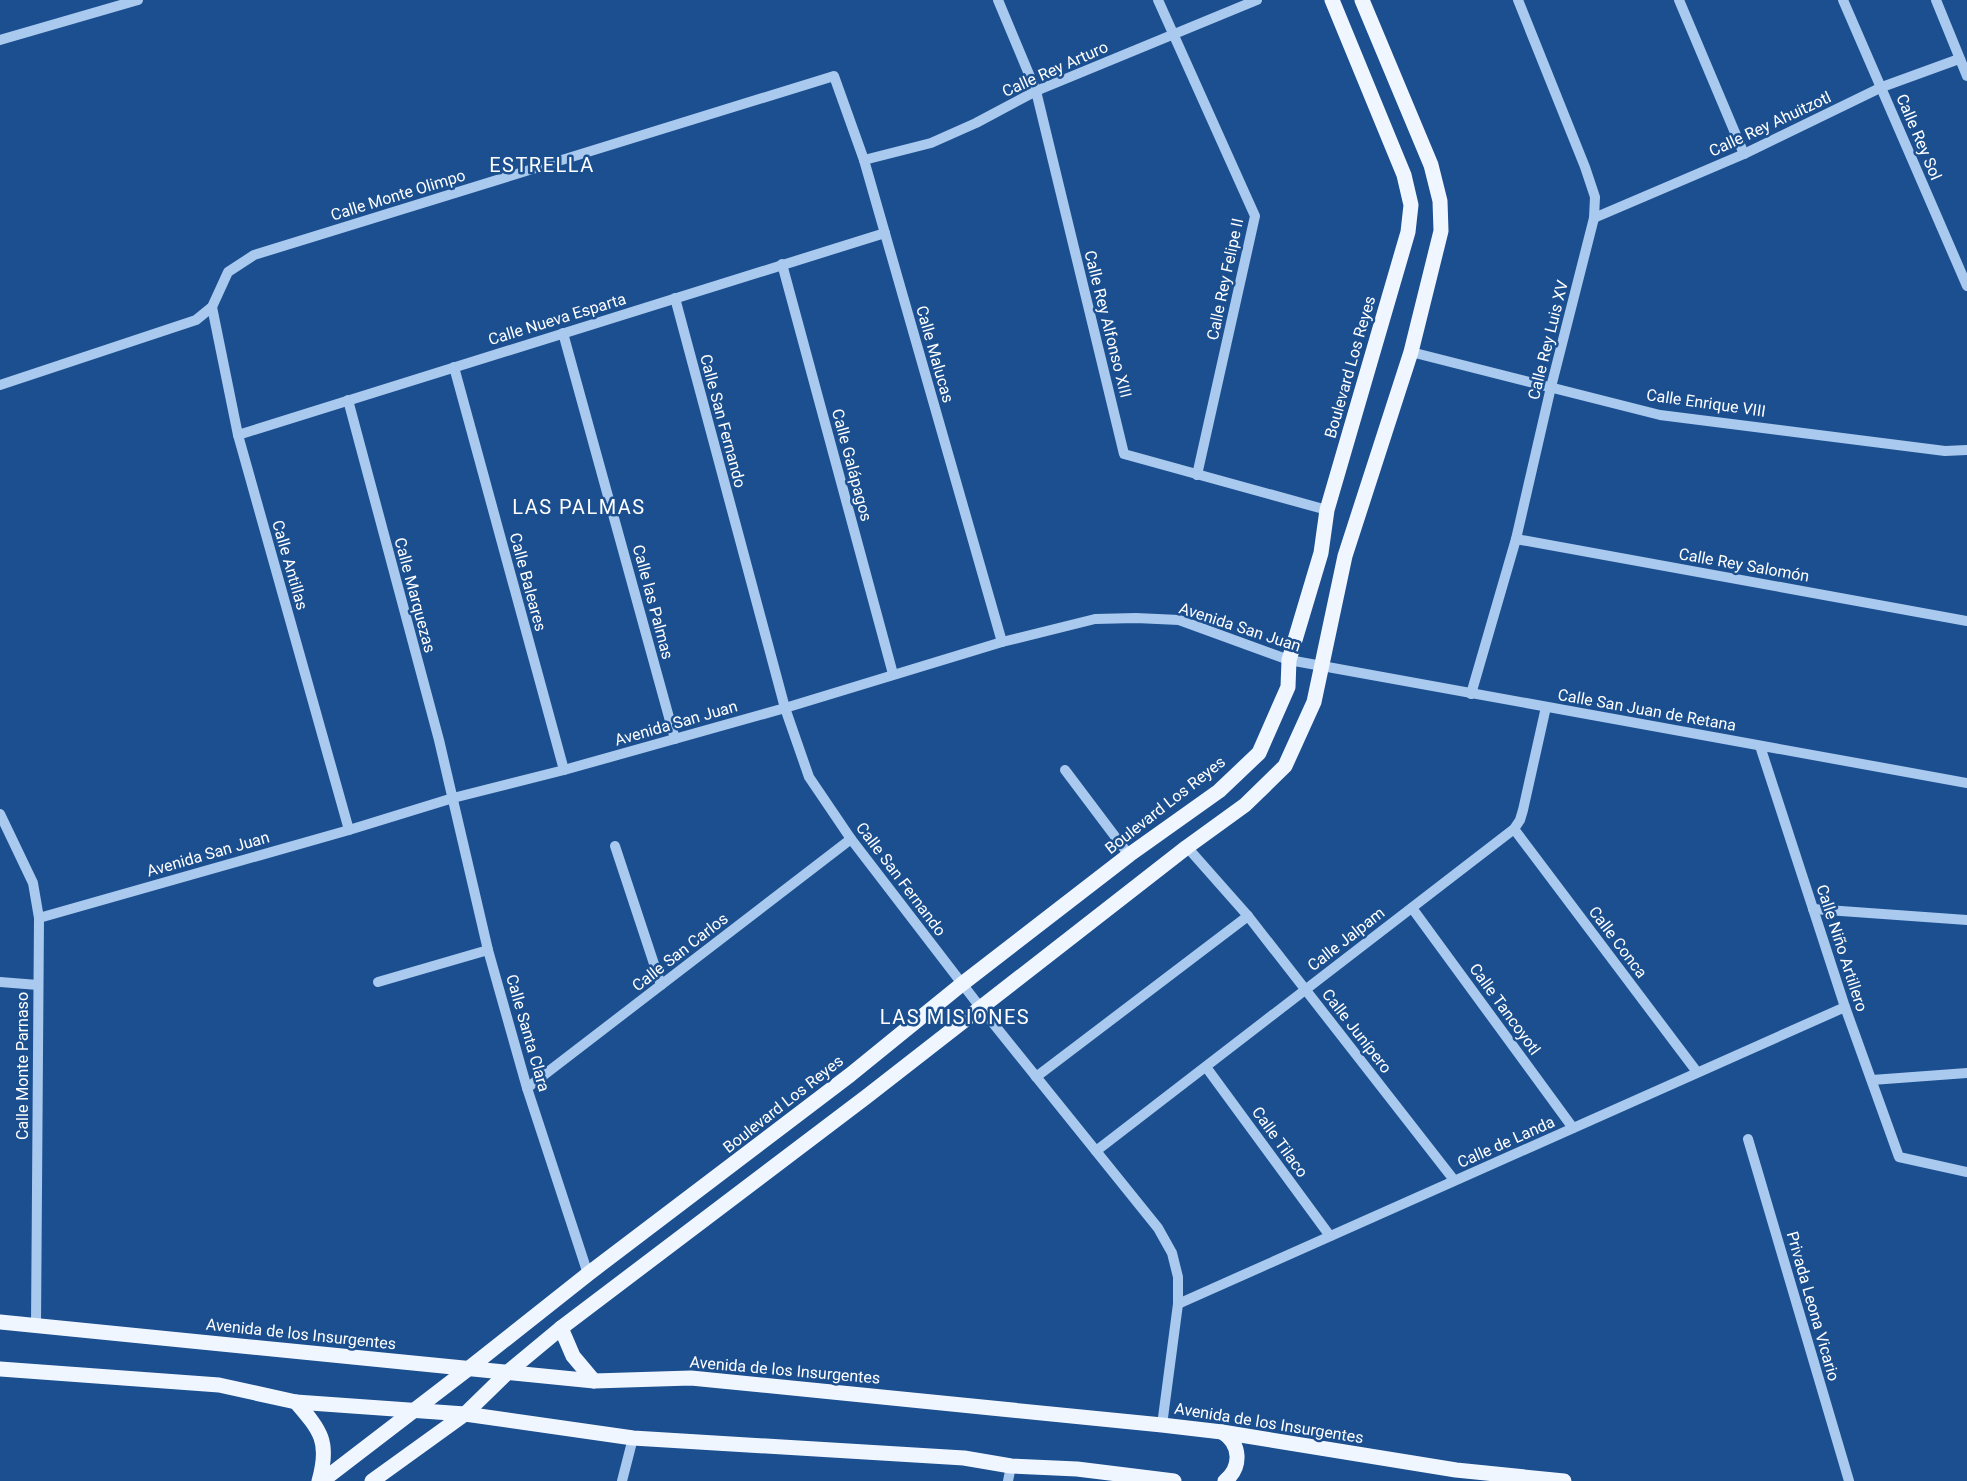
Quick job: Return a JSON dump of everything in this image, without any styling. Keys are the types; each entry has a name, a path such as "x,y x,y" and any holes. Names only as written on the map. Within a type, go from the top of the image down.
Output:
{"main road":[{"name":"Boulevard Los Reyes","path":"321,1481 850,1075 962,984 1130,855 1219,791 1259,753 1288,687 1289,660 1321,552 1327,510 1408,232 1411,205 1404,175 1332,0"},
{"path":"372,1481 465,1414 508,1372 561,1328 1187,847 1245,805 1285,766 1314,702 1345,556 1411,352 1441,231 1440,201 1431,165 1362,0"},
{"path":"708,1184 723,1205"},
{"name":"Avenida de los Insurgentes","path":"0,1322 594,1381 691,1378 1162,1425 1222,1432 1454,1476 1563,1481"},
{"path":"561,1328 573,1356 594,1381"},
{"path":"0,1369 219,1385 296,1402 465,1414 633,1438 963,1458 1011,1466 1077,1469 1168,1481"},
{"path":"296,1402 312,1421 322,1438 325,1460 321,1481"},
{"path":"1222,1432 1234,1442 1238,1458 1232,1474 1225,1481"}],"street":[{"path":"0,40 138,0"},
{"name":"Calle Rey Alfonso XIII","path":"998,0 1036,91 1124,454 1327,510"},
{"name":"Calle Rey Felipe II","path":"1158,0 1172,36 1255,216 1197,475"},
{"name":"Calle Rey Arturo","path":"864,160 931,143 976,123 1036,91 1257,0"},
{"name":"Calle Rey Luis XV","path":"1471,694 1516,539 1551,387 1594,218 1595,197 1586,167 1518,0"},
{"path":"1679,0 1744,154"},
{"name":"Calle Rey Sol","path":"1843,0 1967,286"},
{"path":"1936,0 1967,76"},
{"name":"Calle Rey Ahuitzotl","path":"1594,218 1744,154 1882,87 1959,60"},
{"name":"Calle Malucas","path":"834,76 864,160 1002,642"},
{"name":"Calle Monte Olimpo","path":"212,307 228,272 254,255 834,76"},
{"name":"Calle Nueva Esparta","path":"238,435 885,233"},
{"name":"Calle Galápagos","path":"782,264 893,674"},
{"name":"Calle San Fernando","path":"675,298 785,708 809,777 851,839 980,1007 1158,1228 1172,1253 1178,1277 1178,1304 1162,1425"},
{"path":"0,385 196,320 212,307"},
{"name":"Calle Antillas","path":"212,307 238,435 349,830"},
{"name":"Calle las Palmas","path":"563,333 675,739"},
{"name":"Calle Enrique VIII","path":"1411,352 1660,415 1945,451 1967,450"},
{"name":"Calle Baleares","path":"454,367 564,770"},
{"name":"Calle Marquezas","path":"348,400 453,798"},
{"name":"Calle Rey Salomón","path":"1516,539 1967,621"},
{"name":"Avenida San Juan","path":"39,918 453,798 564,770 785,708 1002,642 1095,619 1179,620 1289,660 1322,666"},
{"name":"Calle San Juan de Retana","path":"1322,666 1967,783"},
{"path":"1514,829 1523,810 1546,707"},
{"name":"Calle Niño Artillero","path":"1760,746 1845,1007 1899,1157 1967,1172"},
{"path":"1065,770 1130,855"},
{"name":"Calle Santa Clara","path":"453,798 488,950 527,1088 588,1274"},
{"name":"Calle Monte Parnaso","path":"0,814 33,883 39,918 36,1325"},
{"name":"Calle Jalpam","path":"1096,1151 1514,829"},
{"name":"Calle Conca","path":"1514,829 1697,1072"},
{"name":"Calle San Carlos","path":"527,1088 851,839"},
{"path":"615,846 662,985"},
{"name":"Calle Junípero","path":"1187,847 1248,916 1454,1180"},
{"name":"Calle Tancoyotl","path":"1412,908 1573,1128"},
{"path":"1813,909 1967,920"},
{"path":"1036,1077 1248,916"},
{"path":"378,982 488,950"},
{"path":"0,982 38,985"},
{"name":"Calle de Landa","path":"1178,1304 1845,1007"},
{"name":"Calle Tilaco","path":"1206,1067 1330,1236"},
{"path":"1872,1080 1967,1073"},
{"name":"Privada Leona Vicario","path":"1748,1139 1849,1481"},
{"path":"622,1481 633,1438"},
{"path":"1008,1481 1011,1466"}],"district":[{"name":"ESTRELLA","path":"542,165"},
{"name":"LAS PALMAS","path":"579,507"},
{"name":"LAS MISIONES","path":"955,1017"}]}
